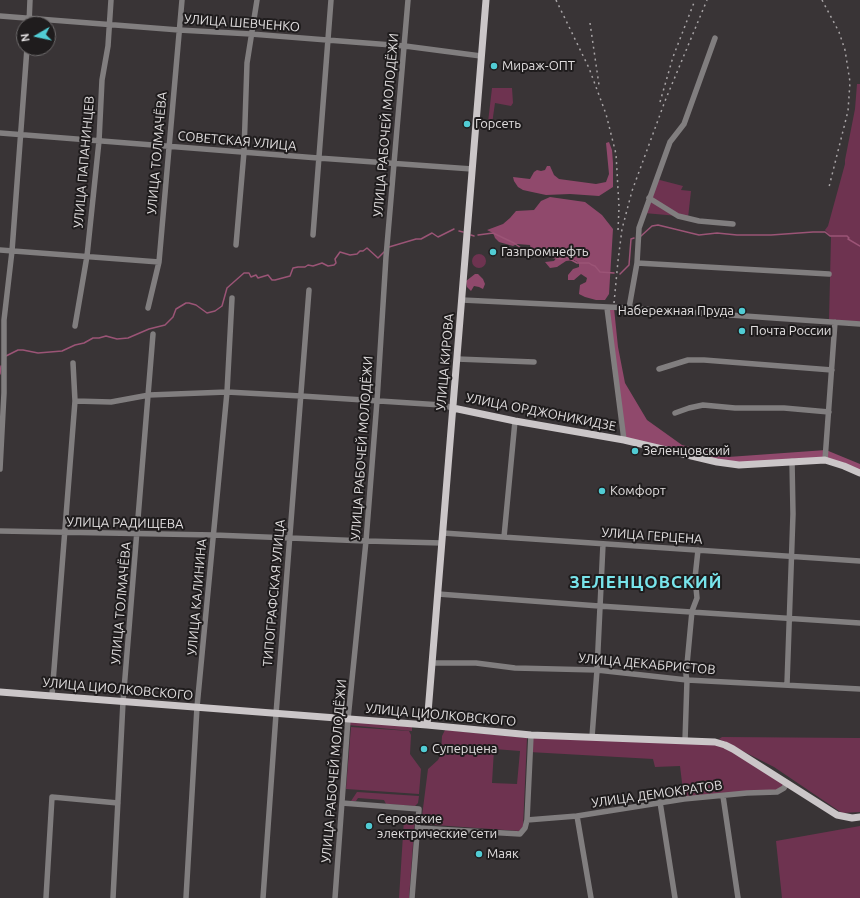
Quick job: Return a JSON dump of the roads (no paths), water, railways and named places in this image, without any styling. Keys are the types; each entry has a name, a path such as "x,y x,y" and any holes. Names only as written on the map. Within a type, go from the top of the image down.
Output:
{"main road":[{"name":"УЛИЦА КИРОВА","path":"427,725 486,0"},
{"name":"УЛИЦА ОРДЖОНИКИДЗЕ","path":"453,408 515,421 624,440 724,463 746,464 826,460 860,473"},
{"name":"УЛИЦА ЦИОЛКОВСКОГО","path":"0,692 427,725 531,735 715,742 725,745 837,815 852,818 860,817"}],"street":[{"path":"29,16 30,0"},
{"name":"УЛИЦА ПАПАНИНЦЕВ","path":"75,326 87,256 99,141 102,80 108,46 111,0"},
{"name":"УЛИЦА ТОЛМАЧЁВА","path":"148,308 158,262 170,146 171,114 182,0"},
{"path":"236,245 244,152 247,63 257,0"},
{"path":"313,235 331,0"},
{"name":"УЛИЦА РАБОЧЕЙ МОЛОДЁЖИ","path":"335,898 348,719 366,541 386,257 408,0"},
{"name":"УЛИЦА ШЕВЧЕНКО","path":"0,16 16,19"},
{"name":"УЛИЦА ШЕВЧЕНКО","path":"56,22 251,34 404,46 481,56"},
{"path":"629,308 637,263 639,228 670,142 684,124 715,38"},
{"path":"0,469 4,393 4,320 12,251 26,56"},
{"name":"СОВЕТСКАЯ УЛИЦА","path":"0,133 318,158 472,168"},
{"path":"649,198 678,216 699,221 733,224"},
{"path":"0,250 158,262"},
{"path":"637,263 829,274"},
{"name":"ТИПОГРАФСКАЯ УЛИЦА","path":"263,898 309,290"},
{"name":"УЛИЦА КАЛИНИНА","path":"186,898 197,707 227,392 232,298"},
{"path":"462,300 629,308 860,324"},
{"name":"УЛИЦА ОРДЖОНИКИДЗЕ","path":"607,308 624,440"},
{"path":"826,460 836,322"},
{"name":"УЛИЦА ТОЛМАЧЁВА","path":"113,898 123,702 138,534 153,334"},
{"path":"457,359 534,362"},
{"path":"659,369 688,360 693,360 832,370"},
{"path":"52,695 75,401 73,363"},
{"path":"75,401 112,402 149,395 227,392 377,400 442,405 453,408"},
{"path":"675,413 703,405 735,408 784,408 829,412"},
{"path":"504,537 515,421"},
{"path":"787,684 793,514 792,461"},
{"name":"УЛИЦА РАДИЩЕВА","path":"0,531 214,535 442,543"},
{"name":"УЛИЦА ГЕРЦЕНА","path":"443,534 860,561"},
{"path":"592,737 603,544"},
{"path":"685,741 686,675 692,611 696,598 695,578 698,550"},
{"path":"438,594 600,606 860,622"},
{"name":"УЛИЦА ДЕКАБРИСТОВ","path":"432,662 476,663 516,668 596,670 687,680 787,684 860,689"},
{"path":"418,828 520,834 525,828 527,820 531,735"},
{"name":"УЛИЦА ДЕМОКРАТОВ","path":"527,820 577,816 660,802 747,793 777,792 784,788 787,783"},
{"path":"723,796 738,898"},
{"path":"46,898 52,798 118,803"},
{"path":"660,802 674,898"},
{"path":"342,803 419,809 412,898"},
{"path":"577,816 591,898"}],"waterway":[{"path":"641,236 652,226 658,225 699,235 717,233 737,235 771,235 825,232 830,236 847,236 849,238 848,239 860,246"},
{"path":"389,247 416,239 421,239 432,233 438,237 454,229"},
{"path":"459,231 463,232"},
{"path":"478,235 493,233 521,248 540,252 546,256 561,259 566,257 577,263 589,263 595,266 600,272 614,273"},
{"path":"620,274 629,265 631,239 634,238"},
{"path":"6,356 18,350 38,353 62,351 93,338 106,336 117,339 128,338 149,329 165,325 173,317 176,309 186,303 196,305 207,313 215,311 222,306 227,288 244,273 249,273 251,277 256,275 258,278 268,275 272,280 275,280 290,276 293,268 305,267 308,265 313,266 322,263 328,266 334,265 336,263 335,259 340,252 350,255 357,254 367,248 378,258 384,252"},
{"path":"0,374 1,366"}],"railway":[{"path":"556,0 589,68 606,114 616,154 619,207 618,231"},
{"path":"660,102 673,57 695,0"},
{"path":"614,303 622,229 632,191 665,101 707,0"},
{"path":"822,0 839,32 845,50 850,82 848,111 829,187"},
{"path":"590,23 599,85"}],"place":[{"name":"Мираж-ОПТ","path":"494,66"},
{"name":"Горсеть","path":"467,124"},
{"name":"Газпромнефть","path":"493,252"},
{"name":"Набережная Пруда","path":"742,311"},
{"name":"Почта России","path":"742,331"},
{"name":"Зеленцовский","path":"635,451"},
{"name":"Комфорт","path":"602,491"},
{"name":"Суперцена","path":"424,749"},
{"name":"Серовские электрические сети","path":"369,826"},
{"name":"Маяк","path":"479,854"}],"district":[{"name":"ЗЕЛЕНЦОВСКИЙ","path":"646,582"}]}
